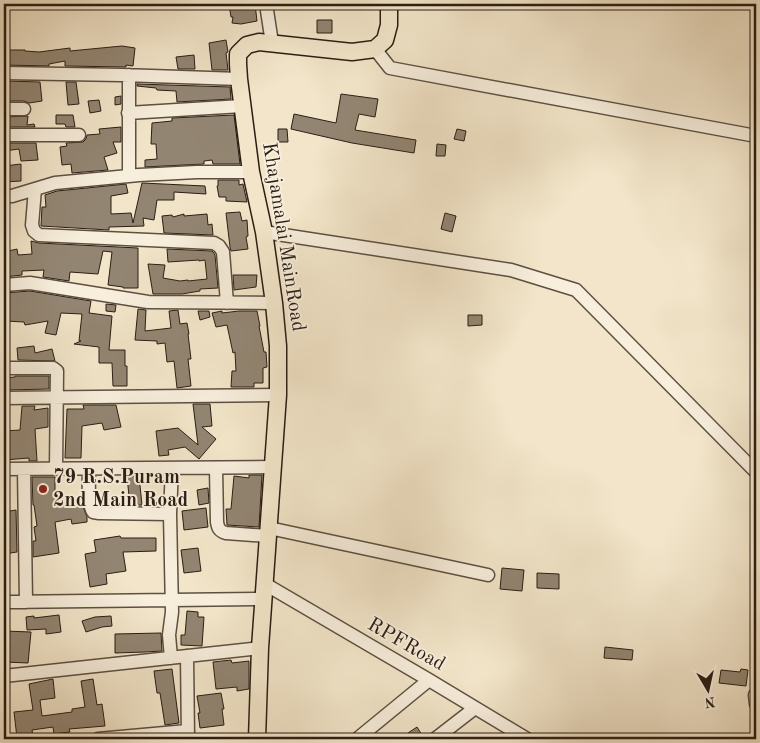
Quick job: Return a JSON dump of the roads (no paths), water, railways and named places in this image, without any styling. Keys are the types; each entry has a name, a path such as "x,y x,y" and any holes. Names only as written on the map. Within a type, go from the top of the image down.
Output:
{"main road":[{"path":"375,49 385,40 389,25 389,4"},
{"name":"Khajamalai MainRoad","path":"257,739 260,648 278,395 278,346 264,232 250,172 239,79 238,54 247,45 259,42 352,52 375,49"}],"street":[{"path":"266,4 272,43"},
{"path":"375,49 390,68 756,136"},
{"path":"5,73 239,79"},
{"path":"129,75 129,176"},
{"path":"128,113 242,106"},
{"path":"4,109 24,109"},
{"path":"4,135 79,135"},
{"path":"4,196 12,196 55,183 197,172 250,172"},
{"path":"35,189 32,225 34,231 39,235 214,243 223,252 227,302"},
{"path":"264,232 511,270 576,290 756,472"},
{"path":"4,285 30,284 148,302 274,303"},
{"path":"4,368 53,368 57,371 56,469"},
{"path":"4,398 278,395"},
{"path":"4,469 274,467"},
{"path":"171,658 169,635 172,612 170,514 172,468"},
{"path":"216,468 217,522 218,528 226,533 269,532 488,575"},
{"path":"24,469 26,602"},
{"path":"89,469 89,500 93,512 170,514"},
{"path":"4,602 171,601 264,591"},
{"name":"RPFRoad","path":"264,591 429,680 523,738"},
{"path":"4,676 260,648"},
{"path":"98,739 188,735 187,656"},
{"path":"357,739 429,680"},
{"path":"435,739 475,708"}],"place":[{"name":"79 R.S.Puram 2nd Main Road","path":"43,489"}]}
